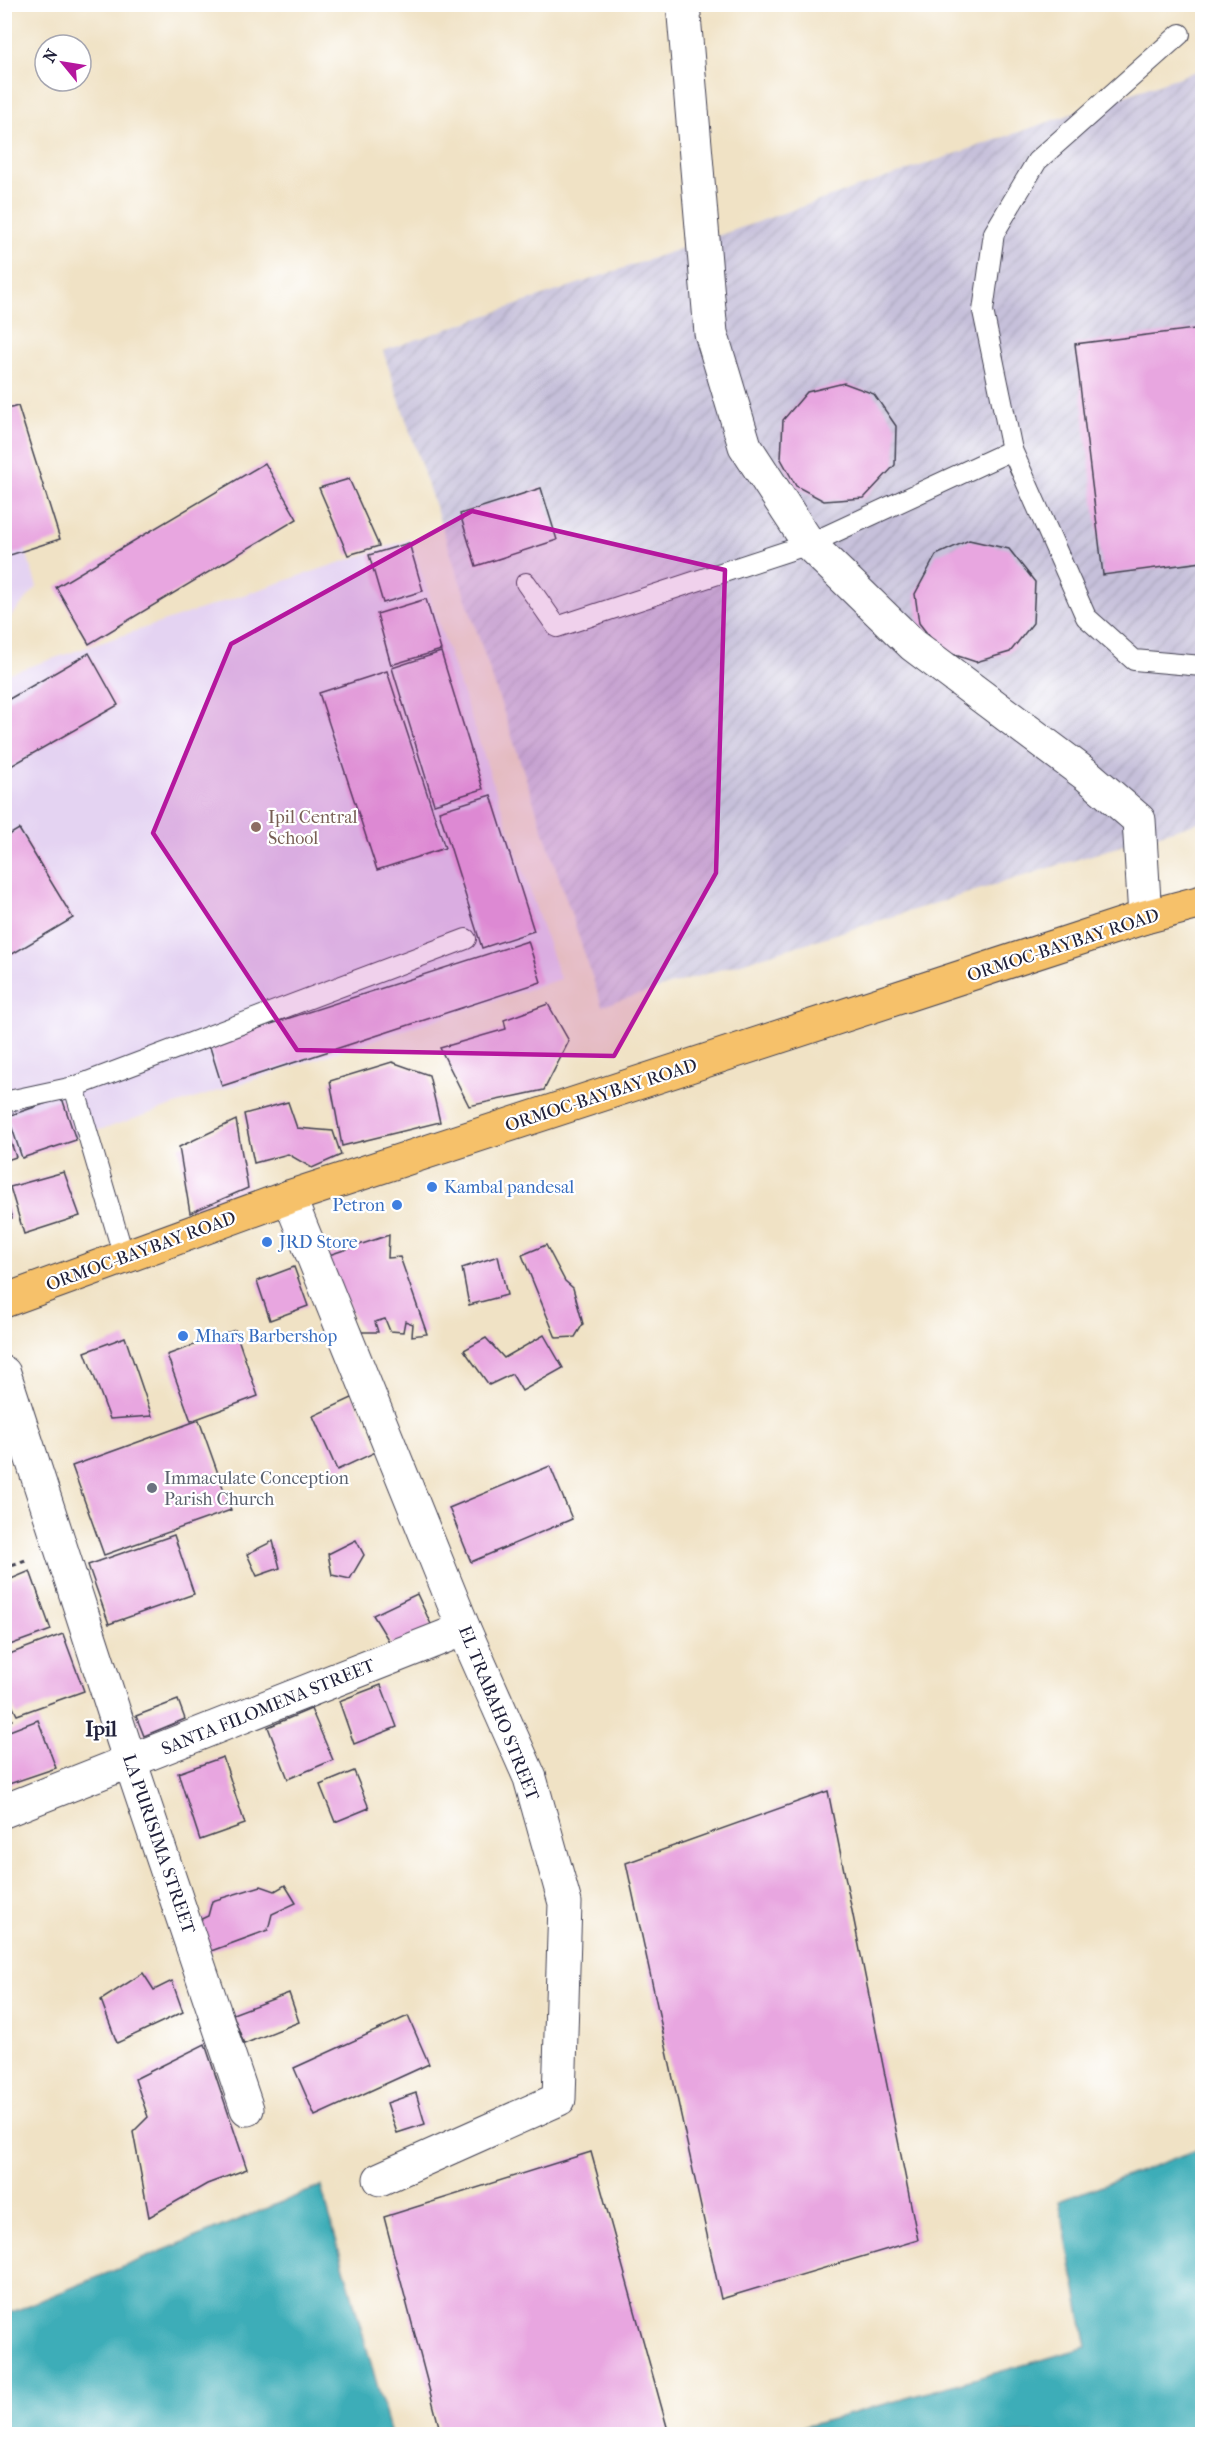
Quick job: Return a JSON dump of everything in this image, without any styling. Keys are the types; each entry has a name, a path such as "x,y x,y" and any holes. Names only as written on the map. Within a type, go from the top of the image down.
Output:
{"highway":[{"name":"ORMOC-BAYBAY ROAD","path":"4,1301 290,1197 1144,917 1203,902"}],"street":[{"path":"682,4 711,333 745,446 809,544 913,645 1088,776 1139,820 1144,917"},
{"name":"EL TRABAHO STREET","path":"290,1197 464,1629 530,1778 565,1903 560,2099 380,2178"},
{"name":"LA PURISIMA STREET","path":"4,1373 247,2109"},
{"name":"SANTA FILOMENA STREET","path":"4,1811 464,1629"}],"lane":[{"path":"1180,34 1037,161 994,233 983,311 1012,450 1086,617 1134,660 1203,666"},
{"path":"526,583 557,627 809,544 1012,450"},
{"path":"4,1102 74,1087 466,939"},
{"path":"74,1087 124,1257"}],"highlighted area":[{"path":"472,511 725,570 716,873 614,1056 297,1050 153,833 231,644"}],"shaded area":[{"path":"1202,69 1202,821 602,1006 383,351"},
{"path":"4,479 37,587 5,623 4,623"},
{"name":"Ipil Central School","path":"410,539 560,979 5,1161 4,675"}],"water":[{"path":"1202,2148 1202,2434 779,2434 1087,2347 1059,2201"},
{"path":"321,2186 391,2434 5,2434 5,2315"}],"building":[{"path":"1202,328 1202,562 1103,575 1075,344"},
{"path":"844,383 874,394 896,426 895,465 864,498 824,501 796,486 781,459 783,420 807,392"},
{"path":"18,406 60,539 4,557 4,410"},
{"path":"265,463 297,519 89,644 56,587"},
{"path":"349,479 379,546 348,555 319,488"},
{"path":"541,488 557,540 476,566 460,514"},
{"path":"969,540 1009,549 1035,582 1033,623 1010,652 976,662 940,650 919,623 915,594 936,555"},
{"path":"409,543 423,591 383,603 369,555"},
{"path":"426,599 441,650 391,665 377,614"},
{"path":"441,652 483,789 434,804 392,668"},
{"path":"89,653 118,705 4,770 4,702"},
{"path":"387,671 445,848 377,870 319,693"},
{"path":"491,795 534,931 482,948 439,811"},
{"path":"19,829 73,918 4,959 4,838"},
{"path":"528,941 541,982 222,1086 209,1044"},
{"path":"548,1004 569,1041 544,1090 469,1106 440,1048 506,1029 504,1020"},
{"path":"392,1062 429,1075 440,1122 342,1146 330,1081"},
{"path":"62,1098 76,1140 22,1158 8,1116"},
{"path":"288,1102 297,1128 333,1131 341,1155 312,1168 288,1154 254,1163 244,1114"},
{"path":"236,1120 248,1188 190,1213 179,1147"},
{"path":"4,1123 16,1157 4,1161"},
{"path":"64,1172 80,1216 24,1234 10,1187"},
{"path":"4,1196 12,1218 4,1220"},
{"path":"389,1235 388,1258 400,1257 427,1334 412,1336 413,1324 405,1321 403,1332 390,1331 385,1319 375,1322 378,1332 362,1332 323,1257"},
{"path":"546,1245 565,1281 573,1288 583,1324 575,1337 556,1338 522,1255"},
{"path":"498,1256 507,1295 469,1305 462,1268"},
{"path":"294,1267 308,1306 270,1320 257,1281"},
{"path":"235,1330 258,1396 191,1421 167,1355"},
{"path":"544,1335 563,1368 522,1391 512,1374 489,1385 464,1350 486,1338 504,1358"},
{"path":"125,1337 152,1416 110,1419 85,1352"},
{"path":"354,1397 378,1451 337,1470 313,1416"},
{"name":"Immaculate Conception Parish Church","path":"199,1420 231,1510 104,1555 72,1466"},
{"path":"550,1466 572,1519 471,1562 449,1508"},
{"path":"174,1535 194,1594 109,1624 88,1565"},
{"path":"356,1540 364,1555 350,1579 332,1575 328,1554"},
{"path":"273,1541 280,1568 257,1576 247,1554"},
{"path":"30,1571 51,1630 7,1646 4,1637 4,1582"},
{"path":"417,1594 436,1635 395,1651 373,1615"},
{"path":"63,1634 84,1691 17,1715 4,1689 4,1656"},
{"path":"381,1685 397,1727 354,1744 339,1701"},
{"path":"178,1700 185,1719 144,1736 136,1716"},
{"path":"4,1704 12,1720 4,1722"},
{"path":"311,1709 333,1760 288,1779 268,1727"},
{"path":"38,1720 56,1768 6,1785 4,1733"},
{"path":"223,1757 245,1824 200,1840 178,1773"},
{"path":"354,1771 369,1808 335,1822 320,1785"},
{"path":"828,1791 918,2240 721,2299 626,1863"},
{"path":"285,1885 296,1903 272,1914 268,1930 203,1954 193,1923 208,1916 212,1901 261,1886 275,1891"},
{"path":"143,1973 154,1990 172,1981 183,2012 117,2043 101,2000"},
{"path":"289,1993 299,2022 244,2044 233,2014"},
{"path":"408,2016 429,2064 315,2116 294,2068"},
{"path":"205,2044 247,2169 207,2184 149,2217 133,2132 148,2117 135,2079"},
{"path":"416,2093 425,2124 397,2133 387,2103"},
{"path":"591,2152 669,2434 441,2434 384,2217"}],"place":[{"name":"Ipil Central School","path":"256,827"},
{"name":"Kambal pandesal","path":"432,1187"},
{"name":"Petron","path":"397,1205"},
{"name":"JRD Store","path":"267,1242"},
{"name":"Mhars Barbershop","path":"183,1336"},
{"name":"Immaculate Conception Parish Church","path":"152,1488"}],"district":[{"name":"Ipil","path":"101,1729"}]}
